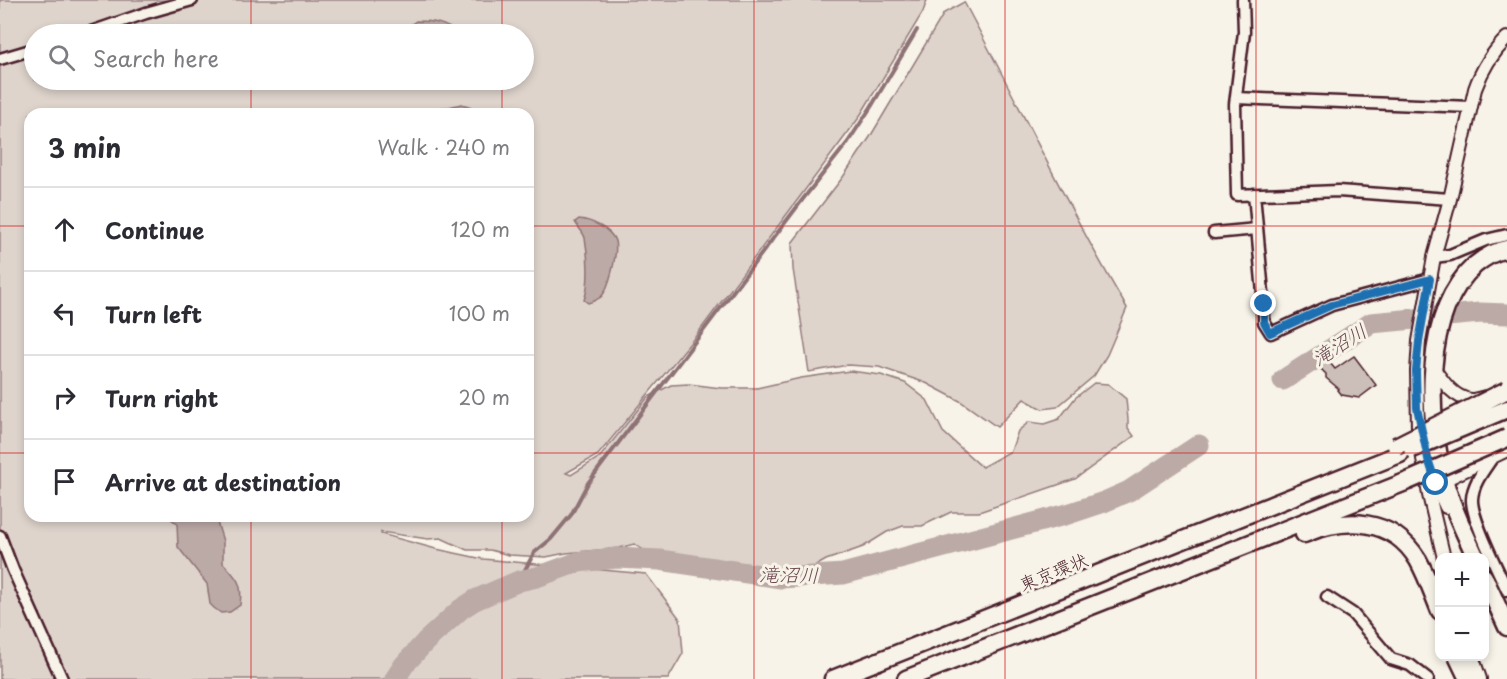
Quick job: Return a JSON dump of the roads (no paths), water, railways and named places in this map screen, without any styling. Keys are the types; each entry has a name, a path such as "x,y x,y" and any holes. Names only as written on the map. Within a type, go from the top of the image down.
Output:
{"highway":[{"path":"1474,553 1444,480 1433,404 1436,350 1444,316 1458,285 1482,260 1497,250 1507,249"},
{"path":"1398,450 1507,391"},
{"path":"1398,450 1507,410"},
{"path":"906,679 1107,600 1187,580 1507,438"},
{"name":"東京環状","path":"833,679 1287,500 1398,450"},
{"path":"1306,527 1363,523 1388,530 1399,538 1417,559 1438,607"},
{"path":"1496,584 1507,627"},
{"path":"1460,661 1467,679"}],"street":[{"path":"114,24 192,0"},
{"path":"1243,0 1244,32 1236,98 1237,195 1338,191 1450,198"},
{"path":"1443,553 1429,495 1418,429 1416,371 1419,341 1434,257 1480,74 1489,58 1507,38"},
{"path":"0,59 24,52"},
{"path":"1236,98 1471,107"},
{"path":"1254,194 1264,322 1270,333 1332,305 1430,279"},
{"path":"1214,232 1257,229"},
{"path":"1434,257 1450,255 1507,234"},
{"path":"1434,369 1444,384 1463,398 1473,400 1507,391"},
{"path":"1417,408 1428,459 1436,483 1468,553"},
{"path":"1444,480 1507,450"},
{"path":"1492,458 1483,470 1472,498 1496,584"},
{"path":"0,536 62,679"},
{"path":"1327,597 1353,614 1391,659 1410,665 1428,679"},
{"path":"1473,661 1480,679"}],"waterway":[{"path":"519,581 534,553 551,539 571,515 588,483 848,142 917,30"},
{"name":"滝沼川","path":"1283,380 1371,323 1480,313 1507,314"},
{"name":"滝沼川","path":"395,679 404,665 426,641 461,609 475,600 519,581 578,562 617,558 660,560 781,578 843,574 1068,514 1104,502 1129,491 1199,445"}]}
